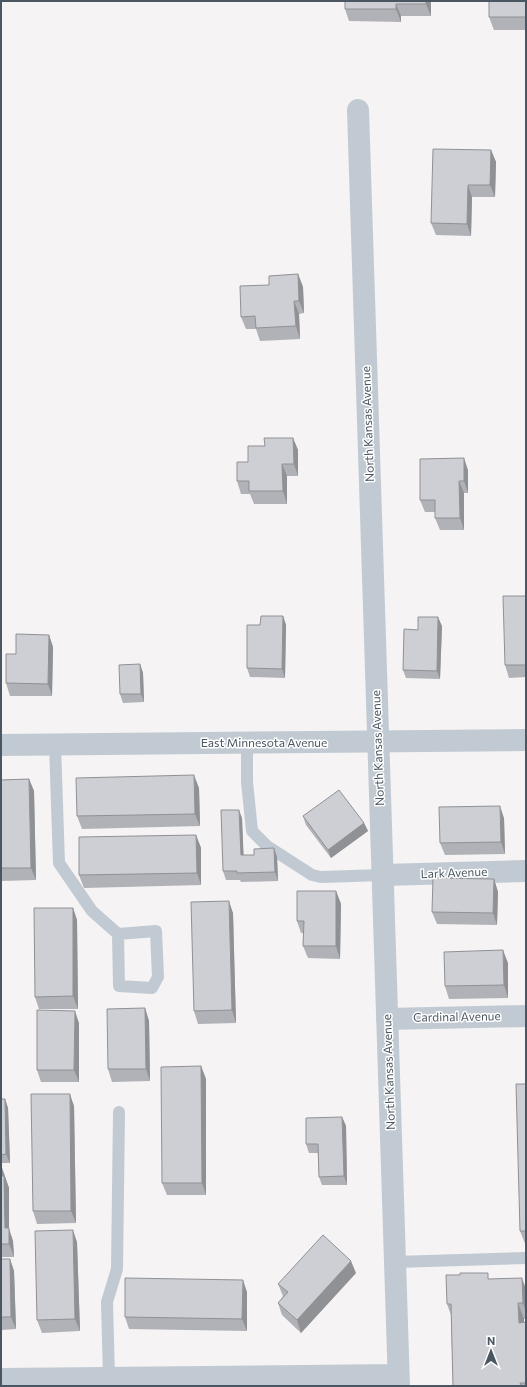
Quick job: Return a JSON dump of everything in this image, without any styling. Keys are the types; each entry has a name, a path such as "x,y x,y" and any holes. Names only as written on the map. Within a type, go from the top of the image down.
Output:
{"street":[{"name":"North Kansas Avenue","path":"358,110 398,1380"},
{"name":"East Minnesota Avenue","path":"1,745 526,740"},
{"name":"Lark Avenue","path":"382,875 526,871"},
{"name":"Cardinal Avenue","path":"387,1019 526,1016"},
{"path":"1,1379 109,1378 398,1380"}],"lane":[{"path":"247,742 247,782 252,831 267,846 312,875 321,877 382,875"},
{"path":"55,745 58,863 92,911 118,934 156,931 158,977 152,988 119,986 118,934"},
{"path":"109,1378 107,1302 117,1269 119,1112"},
{"path":"395,1262 526,1258"}],"building":[{"path":"345,1 426,1 426,4 396,4 396,9 345,9"},
{"path":"489,1 526,1 526,17 489,17"},
{"path":"433,149 491,150 490,185 468,185 467,224 431,223"},
{"path":"298,274 299,301 294,301 296,326 256,328 255,316 241,317 240,286 269,285 269,276"},
{"path":"264,438 293,438 294,464 282,464 283,491 249,491 249,481 237,481 237,462 248,462 248,446 265,446"},
{"path":"464,458 464,481 459,481 460,518 435,518 435,500 420,500 420,459"},
{"path":"503,596 526,596 526,665 505,665"},
{"path":"261,616 283,616 282,669 247,668 247,625 260,625"},
{"path":"418,617 438,617 437,671 403,670 404,629 418,630"},
{"path":"16,634 49,635 48,684 6,683 6,654 16,654"},
{"path":"140,664 141,694 120,694 119,665"},
{"path":"194,775 195,814 77,816 76,778"},
{"path":"29,779 31,868 1,868 1,780"},
{"path":"339,790 364,823 328,850 303,816"},
{"path":"500,806 501,842 440,843 439,807"},
{"path":"221,810 239,810 241,855 254,855 254,849 274,848 275,872 237,873 237,871 223,871"},
{"path":"196,835 197,873 79,875 79,837"},
{"path":"433,878 494,879 493,913 432,912"},
{"path":"297,891 336,891 336,946 303,946 304,921 297,921"},
{"path":"229,901 232,1010 194,1011 191,902"},
{"path":"34,908 73,908 73,996 35,997"},
{"path":"503,950 504,985 445,986 444,952"},
{"path":"145,1008 146,1069 108,1069 107,1009"},
{"path":"37,1010 75,1011 74,1070 37,1070"},
{"path":"201,1066 202,1183 162,1183 161,1067"},
{"path":"516,1084 526,1084 526,1231 520,1231"},
{"path":"31,1094 70,1094 71,1211 33,1211"},
{"path":"1,1099 5,1099 6,1154 1,1155"},
{"path":"342,1117 344,1176 319,1177 318,1144 306,1144 306,1118"},
{"path":"1,1176 4,1176 5,1228 9,1228 9,1244 1,1244"},
{"path":"73,1230 75,1319 37,1320 35,1231"},
{"path":"323,1235 351,1261 297,1320 278,1303 288,1292 278,1284"},
{"path":"1,1259 10,1259 11,1317 1,1317"},
{"path":"460,1273 488,1273 488,1279 522,1278 523,1303 518,1303 519,1323 526,1322 526,1383 520,1383 521,1386 453,1386 451,1304 447,1304 446,1275 460,1275"},
{"path":"125,1278 243,1280 242,1319 125,1317"}]}
